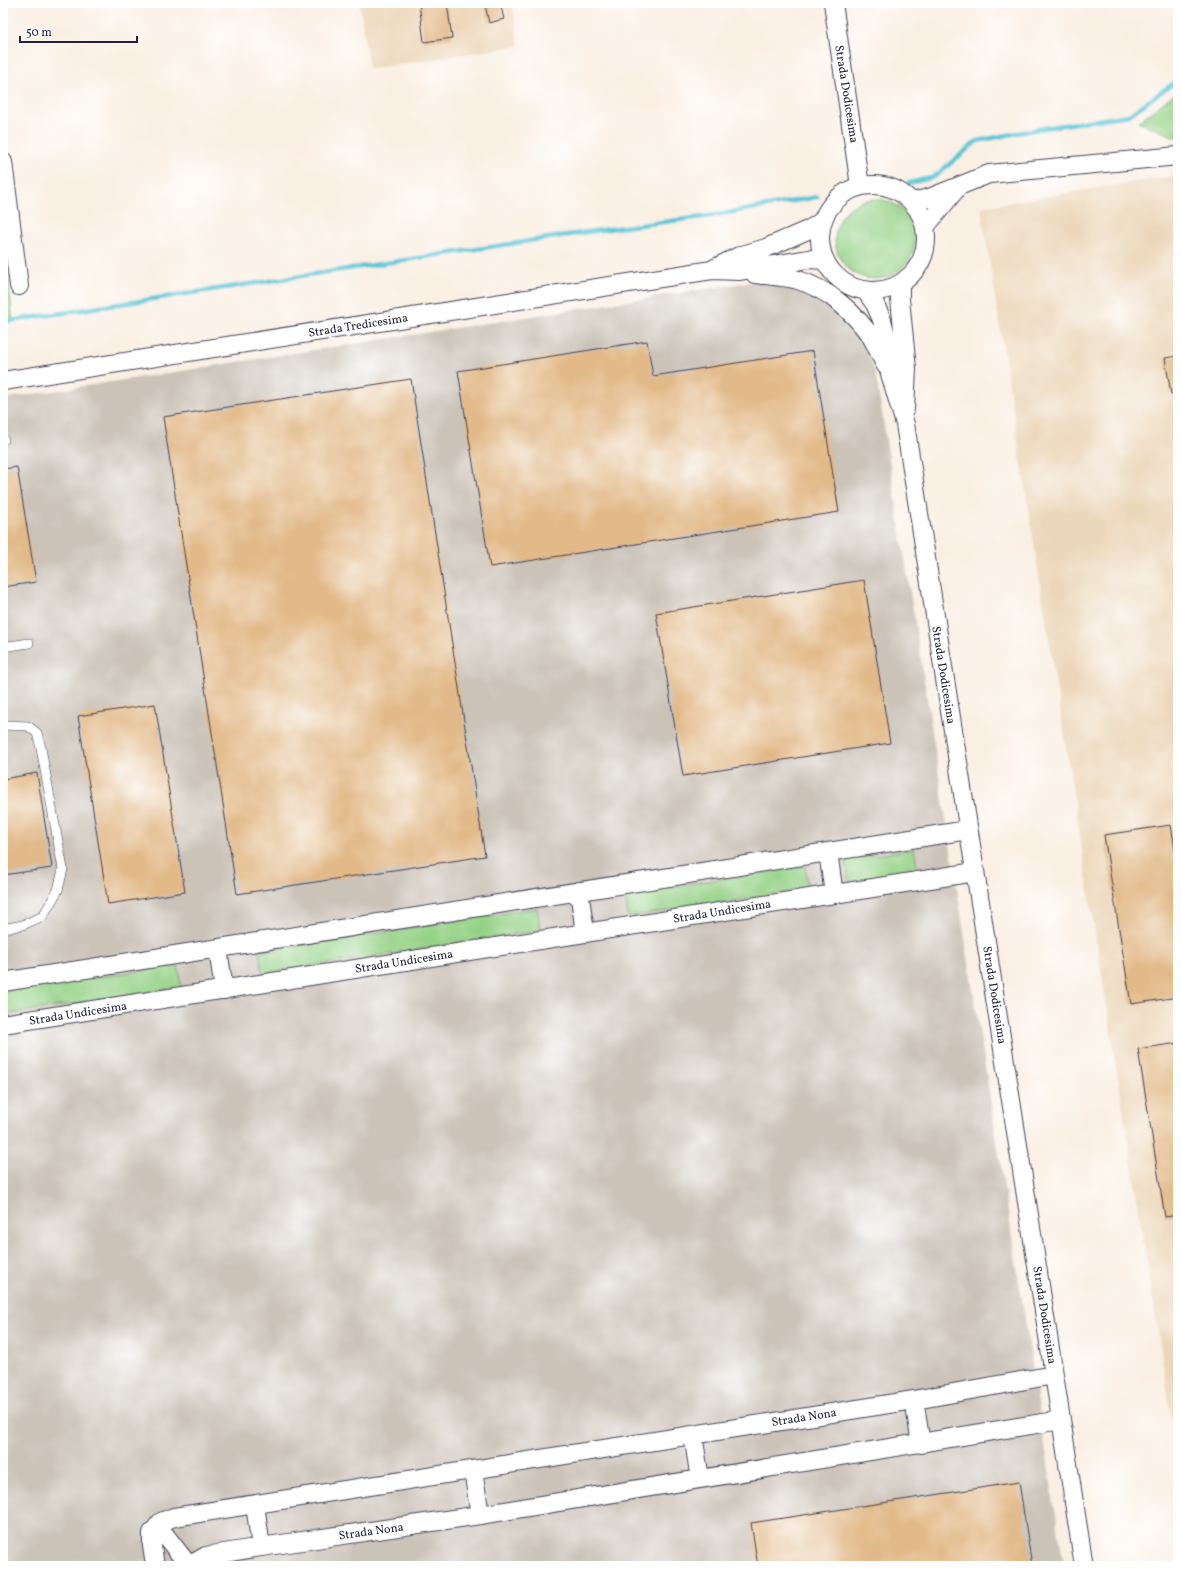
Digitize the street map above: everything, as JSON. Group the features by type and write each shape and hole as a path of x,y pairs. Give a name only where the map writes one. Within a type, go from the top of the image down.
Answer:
{"street":[{"name":"Strada Dodicesima","path":"833,3 860,186"},
{"path":"912,202 929,198 975,178 1005,171 1178,156"},
{"path":"3,162 19,286"},
{"path":"874,184 888,187 901,193 912,202 920,214 925,227 926,243 922,259 912,273 900,284 883,290 865,290 851,286 838,278 825,260 820,245 822,221 830,205 844,193 860,186 874,184"},
{"path":"925,227 959,186"},
{"path":"712,270 740,256 766,248 810,229 822,221"},
{"path":"740,271 808,259 825,260"},
{"path":"712,270 740,271 797,280 818,288 840,303 858,320 872,339 890,374 905,424"},
{"name":"Strada Tredicesima","path":"3,381 712,270"},
{"path":"900,284 900,299 907,369 905,424"},
{"path":"865,290 882,320 887,340 890,374"},
{"name":"Strada Dodicesima","path":"905,424 1084,1566"},
{"path":"3,982 968,830"},
{"path":"828,852 834,894"},
{"name":"Strada Undicesima","path":"3,1024 975,872"},
{"path":"579,891 585,932"},
{"path":"218,949 224,990"},
{"name":"Strada Nona","path":"158,1526 161,1522 174,1518 914,1400 1054,1375"},
{"path":"914,1400 921,1444"},
{"name":"Strada Nona","path":"192,1566 194,1563 206,1556 480,1515 1061,1420"},
{"path":"693,1435 700,1479"},
{"path":"473,1470 480,1515"},
{"path":"255,1505 261,1547"},
{"path":"155,1566 152,1546 152,1532 158,1526 189,1566"}],"lane":[{"path":"3,647 29,643"},
{"path":"3,725 28,726 37,733 63,869 58,890 43,916 23,925 3,929"}],"shaded area":[{"path":"359,3 512,3 519,46 369,69"},
{"path":"1178,175 1178,1459 981,207"},
{"path":"770,281 811,291 843,314 869,352 876,376 1064,1566 3,1566 3,399 749,282"}],"green space":[{"path":"1178,91 1178,136 1175,137 1138,122"},
{"path":"875,199 890,202 903,211 912,224 915,239 912,254 903,267 890,276 875,279 860,276 847,267 838,254 835,239 838,224 847,211 860,202"},
{"path":"3,228 13,320 3,322"},
{"path":"914,849 918,870 849,882 845,860"},
{"path":"805,866 808,889 628,917 625,894"},
{"path":"537,908 541,930 263,974 259,952"},
{"path":"178,965 181,987 3,1015 3,992"}],"building":[{"path":"419,3 447,3 452,38 424,42"},
{"path":"500,3 504,19 489,23 485,5"},
{"path":"647,341 653,376 813,351 839,512 490,567 458,371"},
{"path":"1178,356 1178,394 1171,394 1165,358"},
{"path":"411,379 485,856 237,894 163,417"},
{"path":"17,467 36,582 3,587 3,469"},
{"path":"864,580 890,743 683,776 656,613"},
{"path":"155,704 185,892 108,904 78,716"},
{"path":"37,773 52,868 3,875 3,779"},
{"path":"1171,825 1178,869 1178,997 1131,1004 1104,835"},
{"path":"1178,1043 1178,1215 1165,1217 1138,1049"},
{"path":"1019,1482 1032,1566 758,1566 751,1523"}],"waterway":[{"path":"909,183 934,177 977,141 1044,128 1129,115 1178,80"},
{"path":"3,322 594,231 710,216 817,197"}]}
